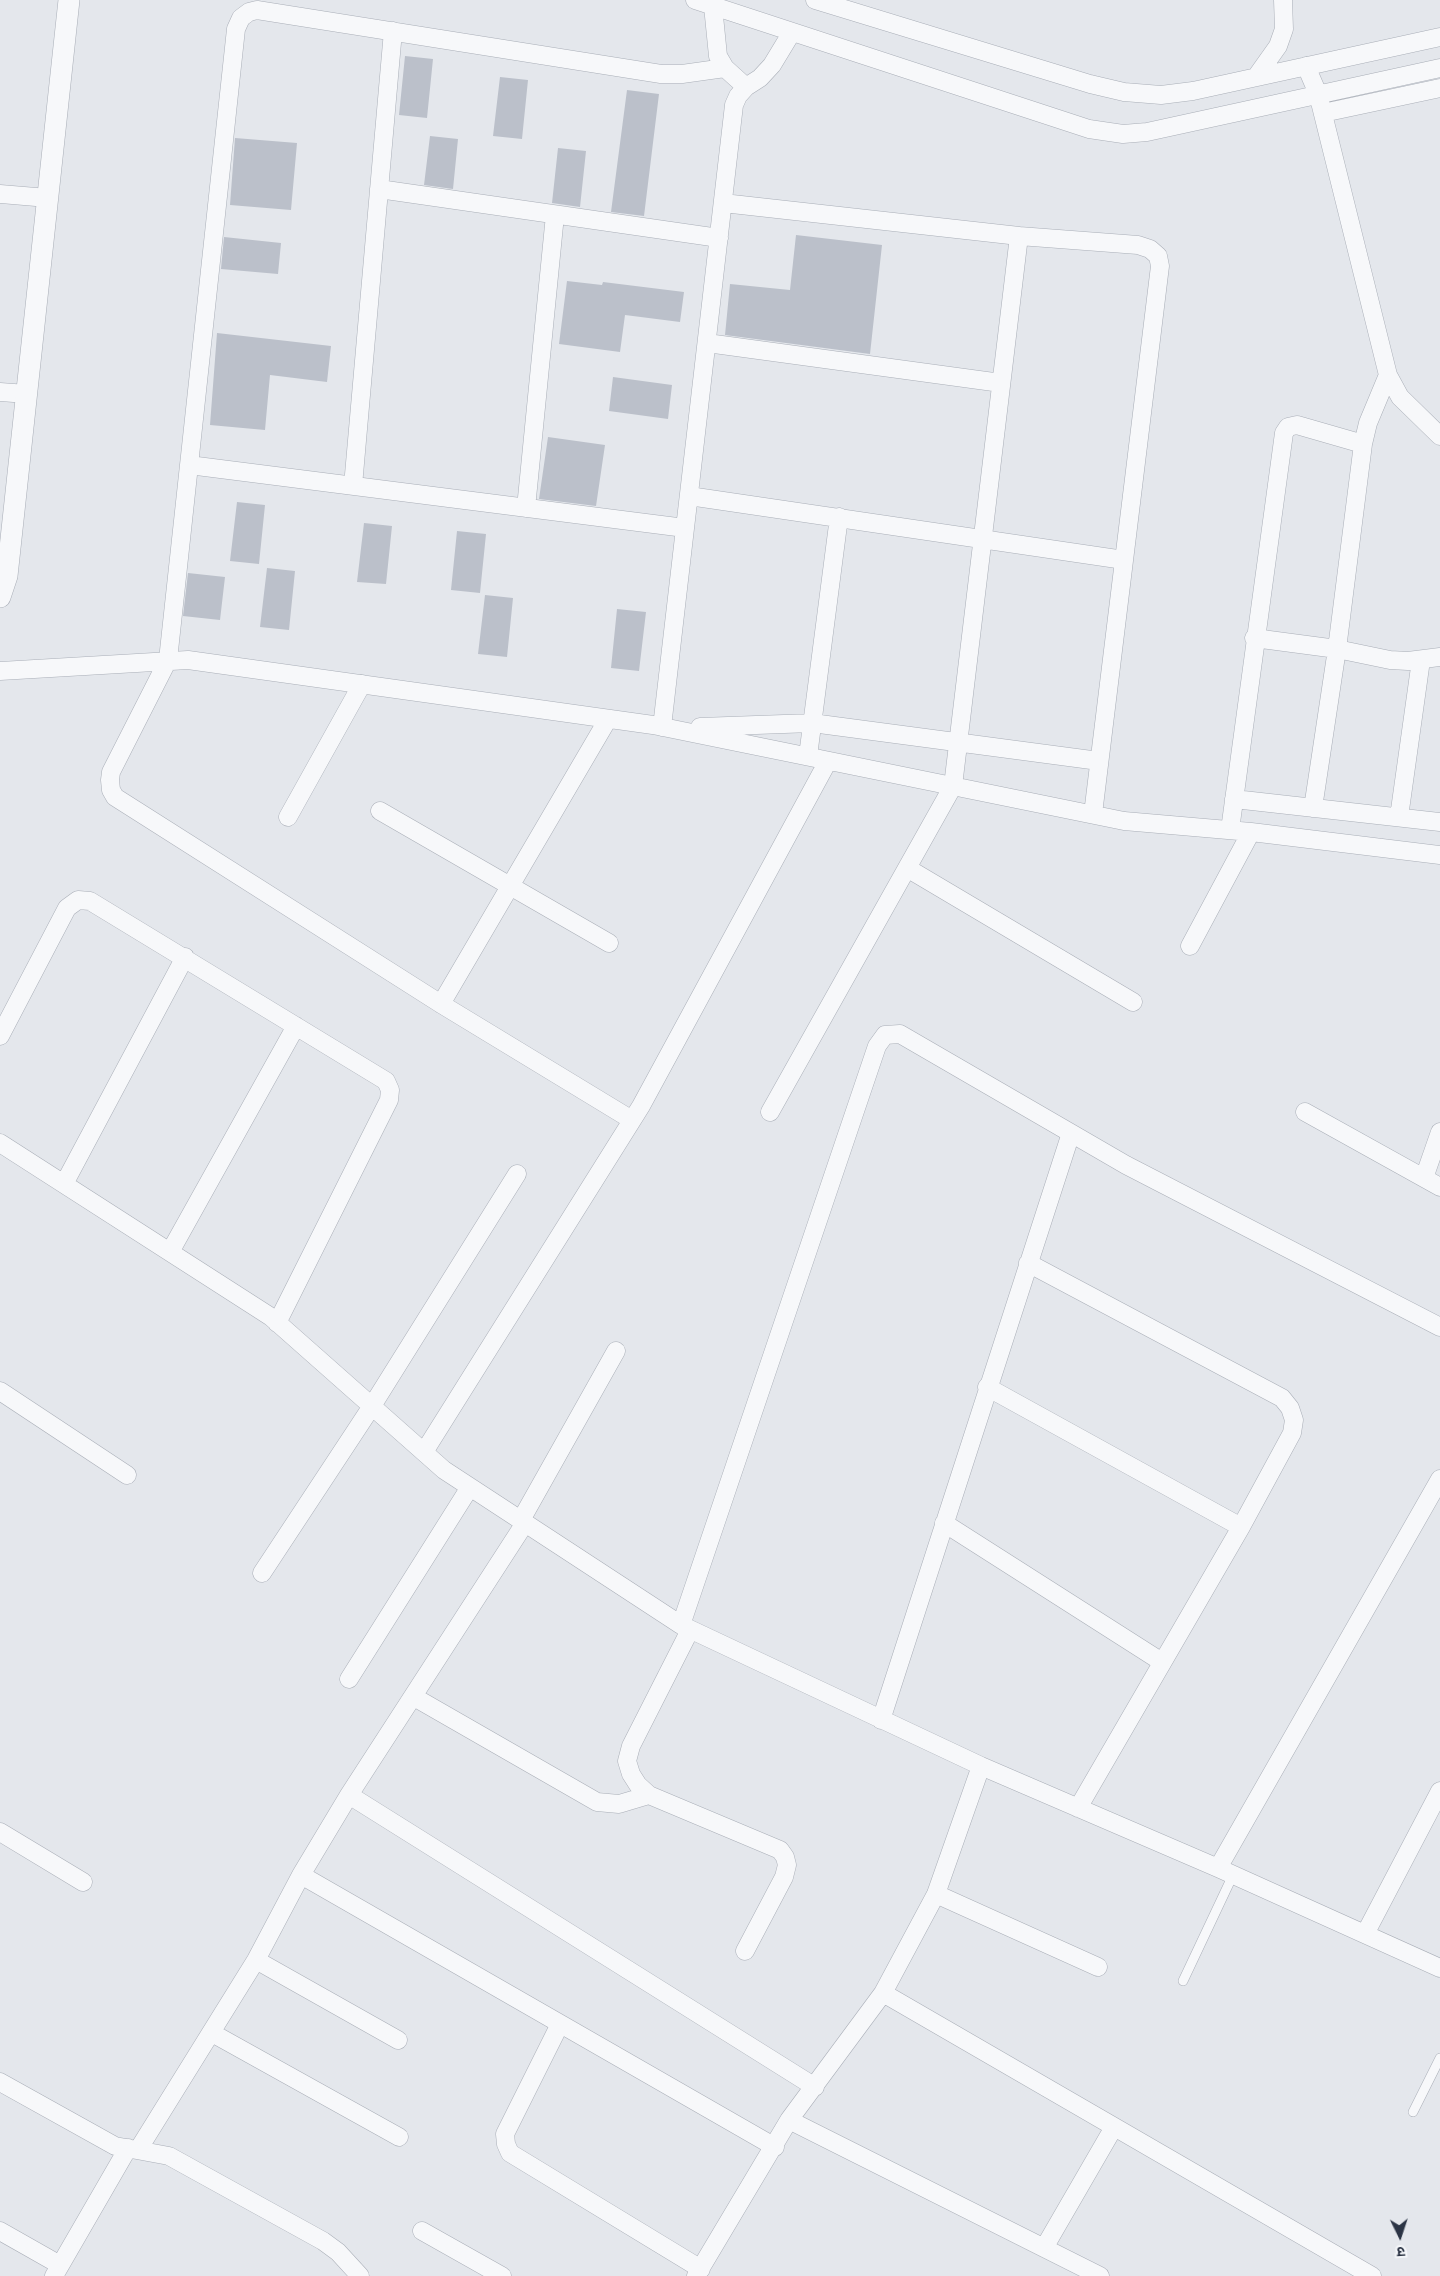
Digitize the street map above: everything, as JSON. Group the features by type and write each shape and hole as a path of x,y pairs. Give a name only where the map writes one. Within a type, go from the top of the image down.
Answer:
{"street":[{"path":"0,597 7,576 69,0"},
{"path":"695,0 1089,129 1123,134 1147,132 1440,68"},
{"path":"815,0 1090,84 1124,92 1161,95 1193,91 1440,37"},
{"path":"1256,77 1278,46 1284,29 1283,0"},
{"path":"632,1120 441,1004 115,797 111,790 111,772 168,660 236,29 241,18 258,5 393,31 661,74 682,74 725,68"},
{"path":"713,6 718,56 725,68 746,87"},
{"path":"353,486 393,31"},
{"path":"667,728 685,528 734,105 738,96 746,87 760,78 772,65 792,32"},
{"path":"1306,66 1318,94 1388,375 1400,397 1440,436"},
{"path":"1323,113 1440,88"},
{"path":"379,189 719,238"},
{"path":"0,194 48,198"},
{"path":"723,203 1018,236 1138,245 1150,249 1158,256 1160,266 1092,814"},
{"path":"526,508 556,215"},
{"path":"770,1112 953,786 1018,236"},
{"path":"706,343 1001,383"},
{"path":"1313,808 1337,649 1362,444 1368,423 1388,375"},
{"path":"0,392 27,394"},
{"path":"1230,830 1254,638 1284,433 1288,427 1297,425 1362,444"},
{"path":"190,465 685,528"},
{"path":"689,496 1124,560"},
{"path":"808,756 839,517"},
{"path":"1254,638 1337,649 1390,660 1421,660 1440,657"},
{"path":"0,671 188,660 667,728 1143,824 1251,832 1440,855"},
{"path":"1399,817 1421,660"},
{"path":"288,817 362,684"},
{"path":"441,1004 608,719"},
{"path":"667,728 812,722 1099,761"},
{"path":"424,1452 655,1082 828,761"},
{"path":"1234,799 1440,822"},
{"path":"380,811 609,944"},
{"path":"1190,946 1251,832"},
{"path":"907,868 1133,1002"},
{"path":"0,1036 67,908 78,900 90,901 185,957 386,1081 390,1090 390,1100 277,1323"},
{"path":"64,1184 185,957"},
{"path":"170,1252 296,1026"},
{"path":"745,1951 784,1877 787,1865 785,1857 780,1850 649,1794 634,1780 628,1761 631,1746 686,1627 877,1046 886,1035 900,1034 1126,1165 1440,1327"},
{"path":"1305,1112 1440,1187"},
{"path":"1424,1178 1440,1132"},
{"path":"881,1720 987,1387 1071,1133"},
{"path":"0,1143 277,1323 444,1470 686,1627 980,1766 1225,1871 1440,1968"},
{"path":"262,1573 372,1406 517,1174"},
{"path":"1028,1263 1282,1398 1290,1408 1294,1420 1292,1433 1078,1808"},
{"path":"0,2230 57,2271 133,2149 212,2032 256,1960 301,1875 349,1795 414,1697 523,1522 616,1351"},
{"path":"987,1387 1240,1526"},
{"path":"0,1391 127,1475"},
{"path":"1225,1871 1440,1479"},
{"path":"349,1679 470,1487"},
{"path":"944,1523 1162,1662"},
{"path":"414,1697 597,1802 619,1804 649,1794"},
{"path":"560,2024 506,2134 506,2144 510,2153 699,2272 775,2147 789,2120 883,1993 936,1894 980,1766"},
{"path":"1365,1934 1440,1791"},
{"path":"349,1795 815,2087"},
{"path":"0,1832 83,1882"},
{"path":"301,1875 775,2147"},
{"path":"936,1894 1098,1967"},
{"path":"256,1960 398,2040"},
{"path":"883,1993 1372,2276"},
{"path":"212,2032 399,2137"},
{"path":"0,2082 115,2146 169,2156 323,2242 338,2252 360,2276"},
{"path":"789,2120 1100,2276"},
{"path":"1044,2248 1114,2127"},
{"path":"422,2231 502,2276"}],"lane":[{"path":"1183,1981 1225,1871"},
{"path":"1413,2112 1440,2058"}],"building":[{"path":"405,56 433,59 427,118 399,115"},
{"path":"500,77 528,80 522,139 493,136"},
{"path":"627,90 659,94 644,216 611,212"},
{"path":"430,136 458,139 453,189 424,185"},
{"path":"235,138 297,143 291,210 230,205"},
{"path":"558,148 586,151 580,207 552,203"},
{"path":"796,235 882,245 870,354 725,335 730,284 790,290"},
{"path":"224,237 281,243 278,274 221,269"},
{"path":"567,281 602,285 603,282 684,292 680,322 625,315 620,352 559,344"},
{"path":"217,333 331,346 327,382 270,375 265,430 210,425"},
{"path":"613,377 672,385 668,419 609,411"},
{"path":"548,437 605,445 596,506 539,499"},
{"path":"237,502 265,505 259,564 230,561"},
{"path":"364,523 392,526 386,584 357,582"},
{"path":"457,531 486,534 480,593 451,590"},
{"path":"267,568 295,571 289,630 260,627"},
{"path":"188,573 225,577 220,620 183,616"},
{"path":"485,595 513,598 507,657 478,654"},
{"path":"617,609 646,612 639,671 611,668"}]}
